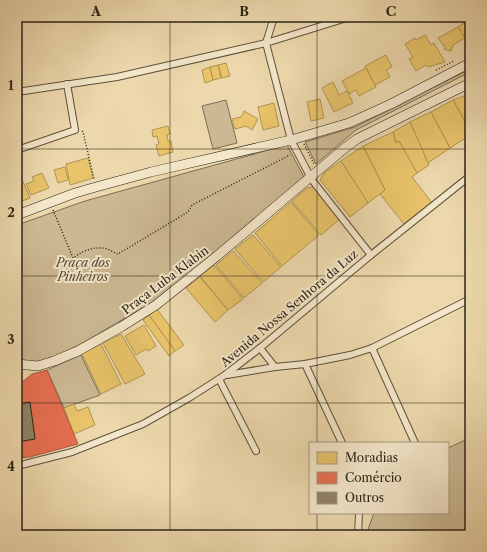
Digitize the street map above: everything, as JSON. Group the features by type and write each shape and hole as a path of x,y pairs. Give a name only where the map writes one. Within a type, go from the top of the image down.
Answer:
{"main road":[{"path":"17,215 75,193 150,172 291,140 349,123 391,104 470,63"},
{"name":"Praça Luba Klabin","path":"17,365 38,366 54,361 78,351 121,328 156,305 357,139 470,83"}],"street":[{"path":"274,17 266,43 291,140 310,177 371,255"},
{"path":"17,92 117,77 266,43 350,17"},
{"path":"17,150 75,130 67,84"},
{"name":"Avenida Nossa Senhora da Luz","path":"17,466 72,452 143,424 219,379 260,348 371,255 470,176"},
{"path":"225,375 305,364 372,348 470,300"},
{"path":"260,348 275,367"},
{"path":"372,348 415,442"},
{"path":"305,364 342,442"},
{"path":"219,379 256,451"},
{"path":"358,535 360,514"}],"path":[{"path":"464,56 470,52"},
{"path":"432,72 457,59"},
{"path":"75,130 83,132 96,187"},
{"path":"50,203 73,258 80,253 92,249 102,248 118,254 188,212 192,205 297,152"}],"green space":[{"path":"470,69 470,72 356,130 316,164 305,142 355,127"},
{"path":"226,100 237,143 213,149 202,106"},
{"name":"Praça dos Pinheiros","path":"287,145 304,177 153,302 79,345 48,359 36,363 17,359 17,225 85,201"},
{"path":"81,355 100,395 64,408 47,370"},
{"path":"470,438 470,535 366,535 374,514 449,514 449,448"}],"building: Moradias":[{"path":"470,19 470,44 469,45 458,27"},
{"path":"458,27 465,38 453,45 451,51 444,49 445,46 438,38"},
{"path":"425,35 431,45 434,43 445,62 428,67 426,65 416,71 409,59 413,57 405,44 415,38 416,40"},
{"path":"386,55 392,67 386,70 390,77 375,85 365,66"},
{"path":"226,63 230,76 222,78 218,65"},
{"path":"218,65 221,78 213,80 210,67"},
{"path":"210,67 213,80 205,83 202,70"},
{"path":"366,68 376,87 359,96 356,90 349,94 342,81"},
{"path":"333,82 339,95 347,91 353,103 334,112 322,88"},
{"path":"470,94 470,130 453,100"},
{"path":"320,99 324,118 311,121 307,102"},
{"path":"453,100 470,130 470,135 450,148 431,112"},
{"path":"274,103 279,126 263,130 258,107"},
{"path":"244,111 258,119 252,130 246,126 235,129 232,119 241,117"},
{"path":"431,112 450,148 428,163 410,122"},
{"path":"410,122 429,165 417,173 399,141 396,143 393,132"},
{"path":"168,126 170,134 167,135 168,141 171,141 173,152 159,156 156,145 159,144 157,136 153,137 152,130"},
{"path":"393,132 396,143 399,141 417,173 412,177 432,203 404,224 380,194 385,190 363,146"},
{"path":"363,146 385,190 368,203 341,161"},
{"path":"88,158 93,178 70,185 66,164"},
{"path":"341,161 368,203 350,217 320,180 324,173"},
{"path":"65,167 68,180 58,183 54,170"},
{"path":"42,173 49,188 31,195 26,184 34,181 32,177"},
{"path":"21,177 30,198 17,203 17,179"},
{"path":"314,187 340,219 321,235 292,201 307,188"},
{"path":"291,202 319,235 282,266 255,233"},
{"path":"253,235 281,267 263,282 235,249"},
{"path":"233,251 262,283 244,298 216,265"},
{"path":"214,265 243,299 228,310 200,276"},
{"path":"200,277 228,310 215,322 186,288"},
{"path":"157,309 184,345 175,351 149,315"},
{"path":"149,315 175,351 169,356 143,320"},
{"path":"144,325 156,346 148,351 146,349 136,355 125,336"},
{"path":"121,334 145,374 125,384 103,343"},
{"path":"101,344 121,384 101,394 82,354"},
{"path":"74,404 77,411 88,407 95,425 74,434 64,408"},
{"path":"65,411 70,431 55,435 51,416"}],"building: Comércio":[{"path":"47,370 78,444 30,457 17,458 17,386 32,374"}],"building: Outros":[{"path":"30,402 35,439 17,442 17,404"}]}
